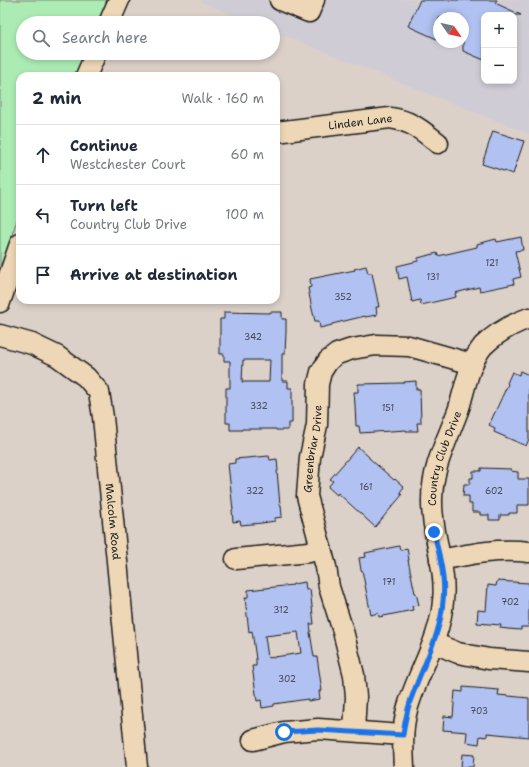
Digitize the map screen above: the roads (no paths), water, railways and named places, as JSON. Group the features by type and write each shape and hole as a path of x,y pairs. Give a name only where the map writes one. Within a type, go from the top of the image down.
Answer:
{"street":[{"path":"112,16 119,0"},
{"path":"280,0 309,12 314,0"},
{"path":"88,72 93,60"},
{"name":"Linden Lane","path":"280,132 390,118 402,120 412,124 438,143"},
{"path":"0,302 16,256"},
{"name":"Country Club Drive","path":"404,767 403,735 407,710 434,643 440,623 444,601 444,580 432,516 433,478 439,456 458,409 472,364 483,347 497,333 517,322 529,318"},
{"name":"Malcolm Road","path":"0,335 32,344 56,356 86,378 99,392 104,418 137,767"},
{"name":"Greenbriar Drive","path":"354,731 356,697 354,675 343,631 329,587 308,496 310,457 318,425 318,384 321,372 328,361 337,354 352,348 376,345 409,346 472,364"},
{"path":"236,559 309,552 321,548"},
{"path":"440,560 482,552 514,550 529,552"},
{"path":"434,643 458,653 489,660 529,662"},
{"path":"253,740 284,732 318,730 403,735"}]}
